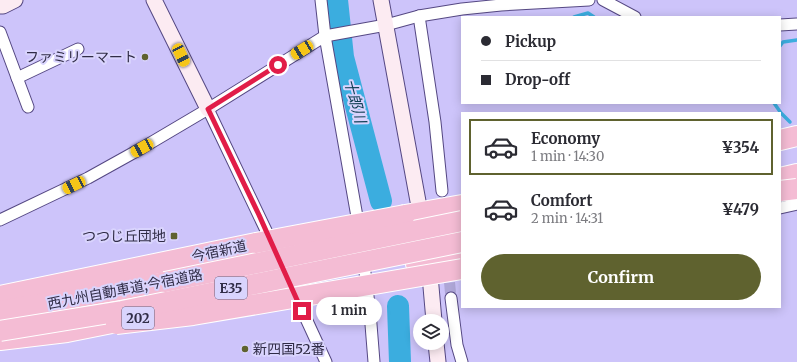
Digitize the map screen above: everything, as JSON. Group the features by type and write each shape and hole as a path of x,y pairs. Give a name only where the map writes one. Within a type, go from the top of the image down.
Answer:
{"highway":[{"path":"781,140 797,136"},
{"path":"781,153 797,150"},
{"path":"781,178 797,174"},
{"path":"781,183 797,178"},
{"path":"781,192 797,188"},
{"name":"今宿新道","path":"0,296 256,243 461,205"},
{"name":"西九州自動車道;今宿道路","path":"0,311 165,282 461,221"},
{"name":"西九州自動車道;今宿道路","path":"0,331 122,311 461,242"},
{"name":"202","path":"0,340 67,332 461,255"},
{"path":"0,337 193,315 461,269"}],"street":[{"path":"0,6 15,0"},
{"path":"154,0 259,215 322,361"},
{"path":"321,0 356,207 370,312 374,362"},
{"path":"381,0 386,25 412,214 433,314"},
{"path":"0,220 88,178 208,109 327,35 386,25 461,5 501,2 589,0"},
{"path":"603,0 633,16"},
{"path":"420,16 435,122 442,191"},
{"path":"781,25 797,24"},
{"path":"0,32 28,107"},
{"path":"17,78 78,49"},
{"path":"781,208 797,204"},
{"path":"422,263 461,269"},
{"path":"450,298 457,345 462,362"},
{"path":"437,350 438,362"}],"waterway":[{"name":"十郎川","path":"337,0 343,57 381,201"},
{"path":"578,16 588,13 592,16"},
{"path":"781,45 783,42 797,40"},
{"path":"775,104 780,112"},
{"path":"781,113 790,122"},
{"name":"十郎川","path":"398,306 400,362"}],"tunnel":[{"path":"448,266 451,298"}],"place":[{"name":"ファミリーマート","path":"145,57"},
{"name":"つつじ丘団地","path":"174,236"},
{"name":"新四国52番","path":"245,349"}],"route":[{"path":"278,65 208,109 259,215 302,311"}]}
